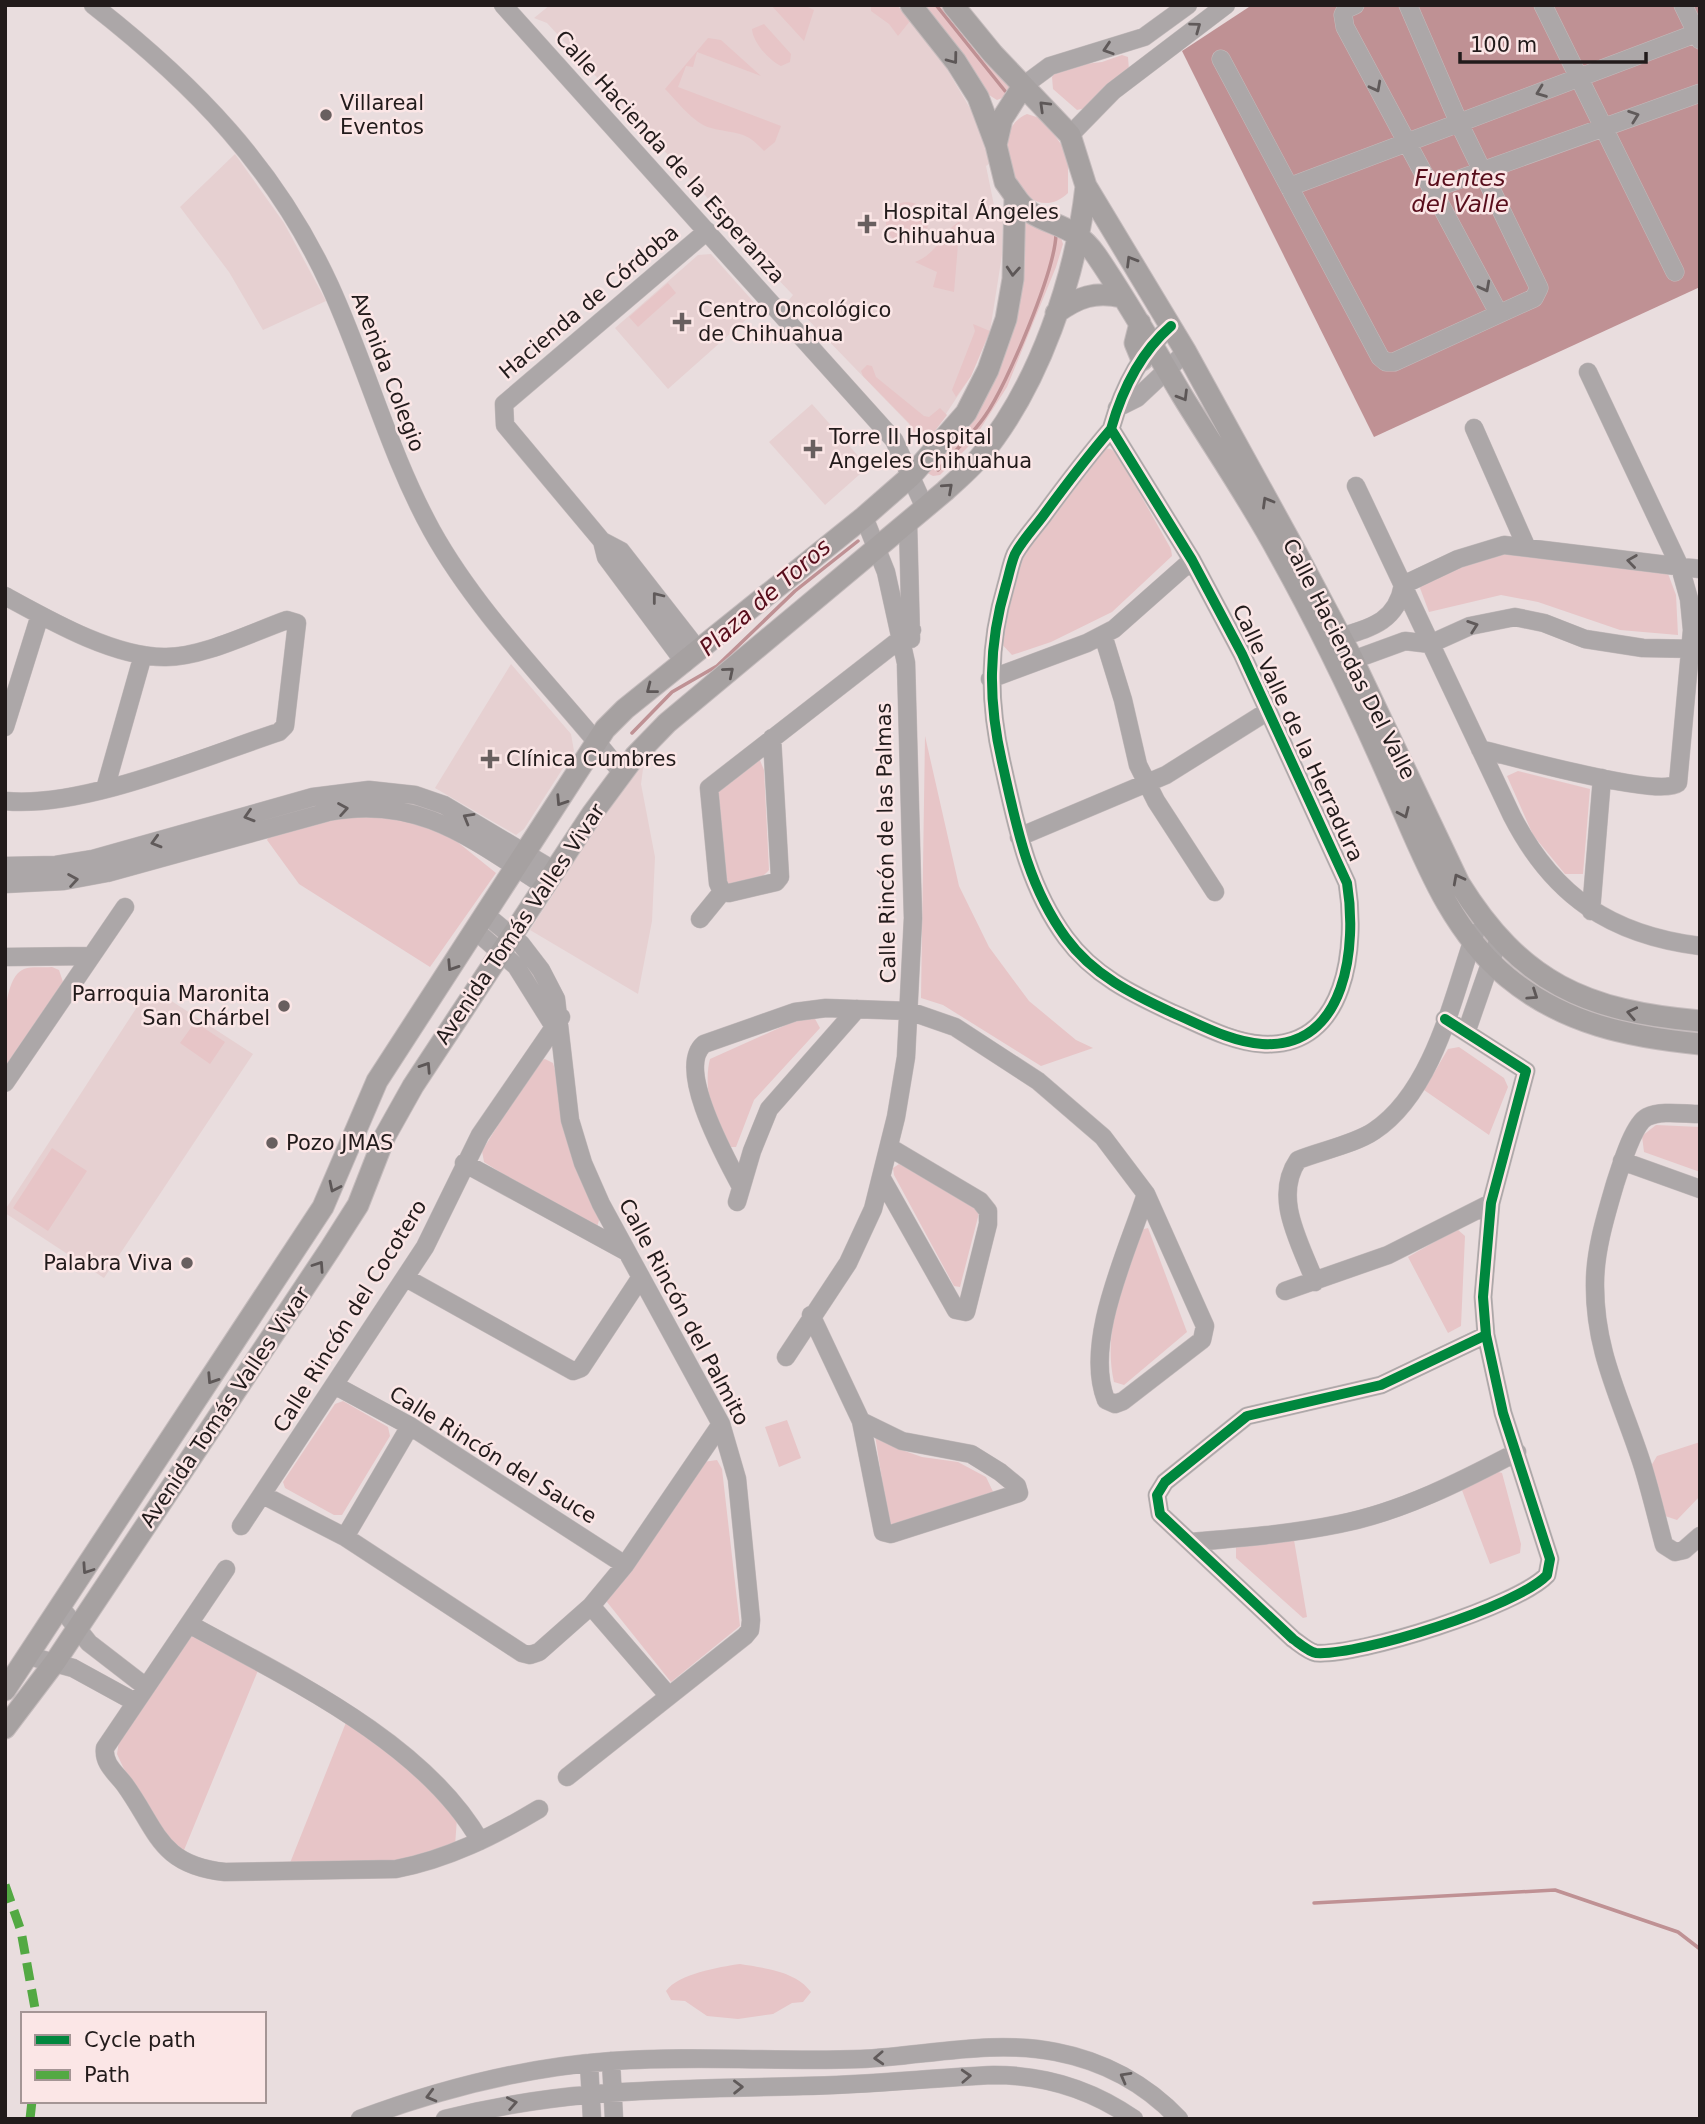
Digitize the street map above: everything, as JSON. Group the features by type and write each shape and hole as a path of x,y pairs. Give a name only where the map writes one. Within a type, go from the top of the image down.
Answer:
{"main road":[{"path":"911,5 956,62 978,97 996,145 1001,171 1015,196 1030,213 1081,235"},
{"path":"953,5 1023,86 1070,135 1086,186"},
{"path":"996,145 1002,119 1023,86"},
{"name":"Avenida Tomás Valles Vivar","path":"5,1728 55,1662 351,1216 400,1109 507,943 622,773 667,723 878,549 979,459 1004,426 1027,384 1056,313 1081,235 1086,186"},
{"name":"Calle Haciendas Del Valle","path":"1086,186 1186,352 1459,883 1481,916 1499,938 1534,971 1591,1002 1647,1016 1700,1021"},
{"name":"Avenida Tomás Valles Vivar","path":"5,1690 323,1207 377,1081 599,744 605,729 625,709 864,517 911,476 965,413 999,342 1013,279 1015,196"},
{"name":"Calle Haciendas Del Valle","path":"1081,235 1139,324 1146,352 1266,532 1333,639"},
{"path":"1056,313 1083,296 1097,293 1122,297"},
{"path":"1139,324 1157,303"},
{"name":"Calle Haciendas Del Valle","path":"1345,663 1439,890 1473,941 1491,961 1507,977 1545,1003 1587,1024 1642,1038 1700,1044"}],"street":[{"name":"Avenida Colegio","path":"93,5 186,83 220,116 253,159 330,286 399,463 440,546 470,589 622,773"},
{"name":"Calle Hacienda de la Esperanza","path":"503,5 894,440 925,508"},
{"path":"1023,86 1050,66 1144,37 1188,5"},
{"path":"1070,135 1113,92 1156,56 1226,5"},
{"path":"1355,5 1346,9 1343,15 1345,27 1499,314"},
{"path":"1221,59 1380,357 1386,362 1394,362 1534,298 1539,284 1459,123 1408,5"},
{"path":"1543,5 1675,272"},
{"path":"1289,187 1579,78 1698,37 1683,5"},
{"path":"1144,37 1156,56"},
{"path":"1432,189 1700,93"},
{"name":"Hacienda de Córdoba","path":"692,657 621,551 602,541 505,425 504,404 707,232"},
{"name":"Calle Valle de la Herradura","path":"1111,429 1192,560 1242,654 1342,867 1350,898 1346,977 1336,1000 1319,1021 1298,1038 1264,1044 1244,1041 1187,1019 1111,982 1080,955 1045,906 1019,836 996,736 990,679 997,618 1015,554 1111,429 1117,408 1146,352 1171,326"},
{"path":"1117,408 1137,398 1186,352"},
{"path":"1480,749 1602,778 1667,786 1678,782 1695,650 1692,614 1679,567 1588,372"},
{"path":"1474,428 1526,546"},
{"path":"1356,486 1480,749 1536,858 1549,875 1591,911 1651,937 1700,946"},
{"path":"864,517 878,549 906,634"},
{"path":"722,892 718,883 708,792 712,784 906,634 910,581 908,523"},
{"path":"1403,585 1486,549 1526,546 1700,569"},
{"path":"990,679 1103,635 1126,621 1192,560"},
{"path":"889,584 910,581"},
{"path":"1333,639 1378,624 1394,612 1400,604 1403,585"},
{"path":"5,596 40,615 142,655 178,656 287,620 297,623 297,646 285,726 279,732 105,789 32,804 5,801"},
{"path":"5,727 40,615"},
{"path":"1345,663 1405,641 1430,644 1470,626 1515,617 1544,623 1585,639 1695,650"},
{"name":"Calle Rincón de las Palmas","path":"786,1357 811,1315 848,1263 863,1233 881,1177 902,1089 913,918 906,634"},
{"path":"1103,635 1123,699 1138,765 1147,785 1215,892"},
{"path":"105,789 142,655"},
{"path":"1019,836 1147,785 1268,711"},
{"path":"722,892 729,893 776,882 780,877 772,738"},
{"path":"1591,911 1602,778"},
{"path":"5,884 84,878 332,793 369,790 399,792 444,805 550,878"},
{"path":"5,866 38,866 83,861 221,832 253,833 349,807 386,807 421,814 522,861"},
{"path":"700,919 722,892"},
{"path":"5,1083 125,907"},
{"path":"1315,1282 1286,1197 1291,1170 1298,1160 1372,1133 1410,1098 1445,1019 1481,916"},
{"name":"Calle Rincón del Palmito","path":"481,923 507,943 534,975 558,1027 566,1096 575,1139 592,1184 721,1424 737,1479 750,1630 567,1777"},
{"path":"1467,1030 1499,938"},
{"path":"8,961 90,956"},
{"path":"857,1009 769,1109 739,1194 702,1105 698,1051 704,1044 795,1012 825,1008 857,1009 909,1011 956,1027 1038,1081 1103,1137 1146,1194 1206,1334 1123,1401 1115,1404 1106,1400 1102,1382 1105,1323 1146,1194"},
{"path":"1445,1019 1467,1030 1526,1071 1491,1203 1483,1297 1486,1335 1503,1413 1550,1559 1547,1575 1539,1584 1511,1599 1432,1629 1337,1651 1313,1653 1293,1640 1160,1514 1157,1495 1165,1482 1247,1416 1381,1385 1486,1335"},
{"name":"Calle Rincón del Cocotero","path":"241,1526 406,1278 439,1221 464,1163 499,1103 558,1027"},
{"path":"1700,1114 1663,1114 1646,1117 1640,1124 1622,1161 1603,1229 1595,1282 1600,1343 1609,1378 1643,1466 1664,1545 1675,1552 1684,1550 1700,1536"},
{"path":"881,1177 956,1310 966,1312 988,1224 988,1211 980,1201 889,1147"},
{"path":"1622,1161 1700,1189"},
{"path":"464,1163 627,1253"},
{"path":"1285,1291 1388,1255 1491,1203"},
{"path":"406,1278 573,1371 581,1368 641,1278"},
{"path":"811,1315 861,1421 880,1528 886,1534 1019,1493 1017,1486 1000,1472 971,1454 902,1441 861,1421"},
{"name":"Calle Rincón del Sauce","path":"336,1385 410,1426 625,1565"},
{"path":"263,1495 345,1537 526,1654 539,1652 592,1606 625,1565 721,1424"},
{"path":"345,1537 410,1426"},
{"path":"1191,1542 1270,1535 1342,1524 1439,1489 1517,1452"},
{"path":"226,1569 107,1743 104,1755 151,1832 178,1859 209,1870 259,1873 396,1869 436,1860 480,1841 538,1809"},
{"path":"592,1606 668,1695"},
{"path":"61,1608 77,1629 141,1695"},
{"path":"189,1624 280,1674 396,1747 444,1792 480,1841"},
{"path":"91,1675 102,1655"},
{"path":"29,1656 55,1662 141,1695"},
{"path":"360,2119 418,2099 491,2081 589,2063 837,2060 971,2049 1030,2048 1056,2052 1112,2070 1139,2085 1179,2119"},
{"path":"835,2085 837,2060"},
{"path":"611,2061 614,2119"},
{"path":"589,2063 592,2119"},
{"path":"445,2119 532,2099 612,2090 835,2085 1019,2075 1066,2084 1095,2095 1134,2119"}],"shaded area":[{"name":"Hospital Ángeles Chihuahua","path":"550,5 897,5 944,64 978,122 993,161 986,166 996,215 1003,216 1002,255 990,331 971,376 934,432 921,437 911,431 909,424 789,300 793,295 767,268 767,263 547,23 534,18"},
{"path":"771,5 804,5 814,10 804,41"},
{"path":"871,5 897,5 910,21 898,36 889,24 871,11"},
{"path":"923,5 942,5 1012,84 1007,96 997,100 989,95 963,53"},
{"path":"764,24 791,54 790,62 781,66 758,45 752,29"},
{"path":"708,38 721,40 761,76 697,52 693,67 686,66 678,87 781,126 775,142 764,151 745,136 698,122 665,89"},
{"path":"1122,55 1128,57 1129,70 1086,108 1077,110 1053,89 1052,77 1060,67 1102,62"},
{"path":"1027,114 1043,119 1068,154 1068,193 1052,202 1036,201 1023,192 1013,177 1007,159 1007,141 1013,125"},
{"path":"235,154 284,223 326,301 263,330 229,272 180,207"},
{"path":"907,202 922,208 928,223 922,238 907,244 892,238 886,223 892,208"},
{"path":"1030,220 1059,232 1063,244 1056,267 1007,387 970,445 940,475 933,476 927,473 972,408 1022,225"},
{"path":"960,221 954,292 933,287 937,272 915,262 930,253"},
{"name":"Centro Oncológico de Chihuahua","path":"711,254 759,308 668,389 615,328 698,255"},
{"path":"668,283 676,293 638,327 629,317"},
{"path":"973,324 990,331 971,376 956,397 952,390 975,331"},
{"path":"867,365 872,366 876,377 924,416 929,417 940,408 947,415 934,432 921,437 911,431 910,424 863,376 861,371"},
{"name":"Torre II Hospital Angeles Chihuahua","path":"812,404 868,467 825,505 769,442"},
{"path":"1102,448 1111,449 1118,455 1171,549 1172,556 1112,612 1051,642 1012,655 998,640 1021,559"},
{"path":"1481,551 1667,571 1676,595 1678,635 1620,630 1538,602 1501,595 1429,612 1417,580"},
{"path":"511,664 571,734 574,751 524,829 516,835 435,788"},
{"path":"925,736 959,886 989,947 1029,1001 1076,1040 1093,1048 1041,1066 943,1005 921,998"},
{"path":"651,753 643,769 641,784 655,857 652,921 638,994 530,930 640,760"},
{"path":"759,758 764,770 769,870 751,882 730,886 726,880 717,790"},
{"path":"1518,771 1590,789 1583,874 1565,874 1533,835 1507,776"},
{"path":"368,814 423,823 455,840 496,873 430,967 299,884 267,840 272,831 319,820"},
{"path":"52,967 59,970 64,985 5,1068 7,998 11,985 16,975 24,969"},
{"path":"150,987 253,1054 104,1278 5,1213 5,1210"},
{"path":"806,1016 814,1017 820,1028 754,1100 736,1147 731,1147 724,1139 711,1105 708,1081 710,1059"},
{"path":"195,1022 225,1042 210,1064 180,1043"},
{"path":"1459,1047 1504,1078 1508,1087 1489,1135 1424,1090 1448,1049"},
{"path":"545,1059 553,1063 570,1146 600,1217 597,1227 590,1229 484,1162 482,1151 538,1061"},
{"path":"1656,1125 1700,1127 1700,1172 1644,1152 1642,1136"},
{"path":"52,1148 87,1171 48,1231 13,1208"},
{"path":"899,1164 972,1201 979,1213 960,1287 954,1286 894,1175 893,1168"},
{"path":"1148,1228 1187,1332 1124,1385 1114,1382 1111,1363 1113,1324 1140,1230"},
{"path":"1457,1229 1465,1236 1461,1326 1448,1333 1408,1257"},
{"path":"343,1401 388,1427 390,1436 342,1515 334,1515 285,1488 283,1482 335,1404"},
{"path":"787,1420 801,1458 779,1467 765,1427"},
{"path":"875,1435 896,1448 922,1457 958,1462 986,1477 998,1502 889,1525"},
{"path":"1700,1442 1700,1496 1677,1520 1665,1516 1651,1466 1657,1456"},
{"path":"717,1460 722,1469 740,1626 671,1682 603,1597 703,1462"},
{"path":"1495,1471 1502,1473 1521,1544 1520,1553 1490,1564 1460,1485"},
{"path":"1293,1534 1307,1617 1303,1618 1236,1558 1236,1546"},
{"path":"189,1634 201,1635 259,1668 182,1855 166,1840 117,1754 120,1735"},
{"path":"347,1720 387,1741 457,1818 455,1846 412,1863 288,1868"},
{"path":"740,1964 788,1975 797,1979 811,1992 803,2002 792,2003 773,2014 738,2019 707,2016 685,2001 671,2000 666,1991 689,1976"}],"water":[{"name":"Fuentes del Valle","path":"1252,5 1700,5 1700,287 1374,437 1182,51"}],"waterway":[{"name":"Plaza de Toros","path":"936,5 1005,91"},
{"name":"Plaza de Toros","path":"938,470 980,423 1005,380 1039,300 1054,251 1056,234"},
{"name":"Plaza de Toros","path":"632,733 672,692 717,666 795,591 858,541"},
{"path":"1314,1903 1555,1890 1678,1932 1700,1949"}],"marked path":[{"path":"5,1885 21,1931 36,2012"},
{"path":"30,2119 32,2103"}],"cycle path":[{"path":"1111,429 1192,560 1242,654 1347,883 1350,935 1340,988 1329,1011 1313,1030 1291,1041 1250,1043 1216,1032 1128,991 1088,963 1053,918 1032,875 1018,831 997,739 992,695 993,651 1000,607 1015,554 1111,429 1121,400 1141,360 1171,326"},
{"path":"1445,1019 1526,1071 1491,1203 1483,1297 1486,1335 1503,1413 1550,1559 1547,1575 1505,1601 1437,1627 1367,1646 1316,1653 1293,1639 1160,1514 1157,1495 1165,1482 1247,1416 1381,1385 1486,1335"}],"place":[{"name":"Villareal Eventos","path":"326,115"},
{"name":"Hospital Ángeles Chihuahua","path":"867,224"},
{"name":"Centro Oncológico de Chihuahua","path":"682,322"},
{"name":"Torre II Hospital Angeles Chihuahua","path":"813,449"},
{"name":"Clínica Cumbres","path":"490,759"},
{"name":"Parroquia Maronita San Chárbel","path":"284,1006"},
{"name":"Pozo JMAS","path":"272,1143"},
{"name":"Palabra Viva","path":"187,1263"}]}
